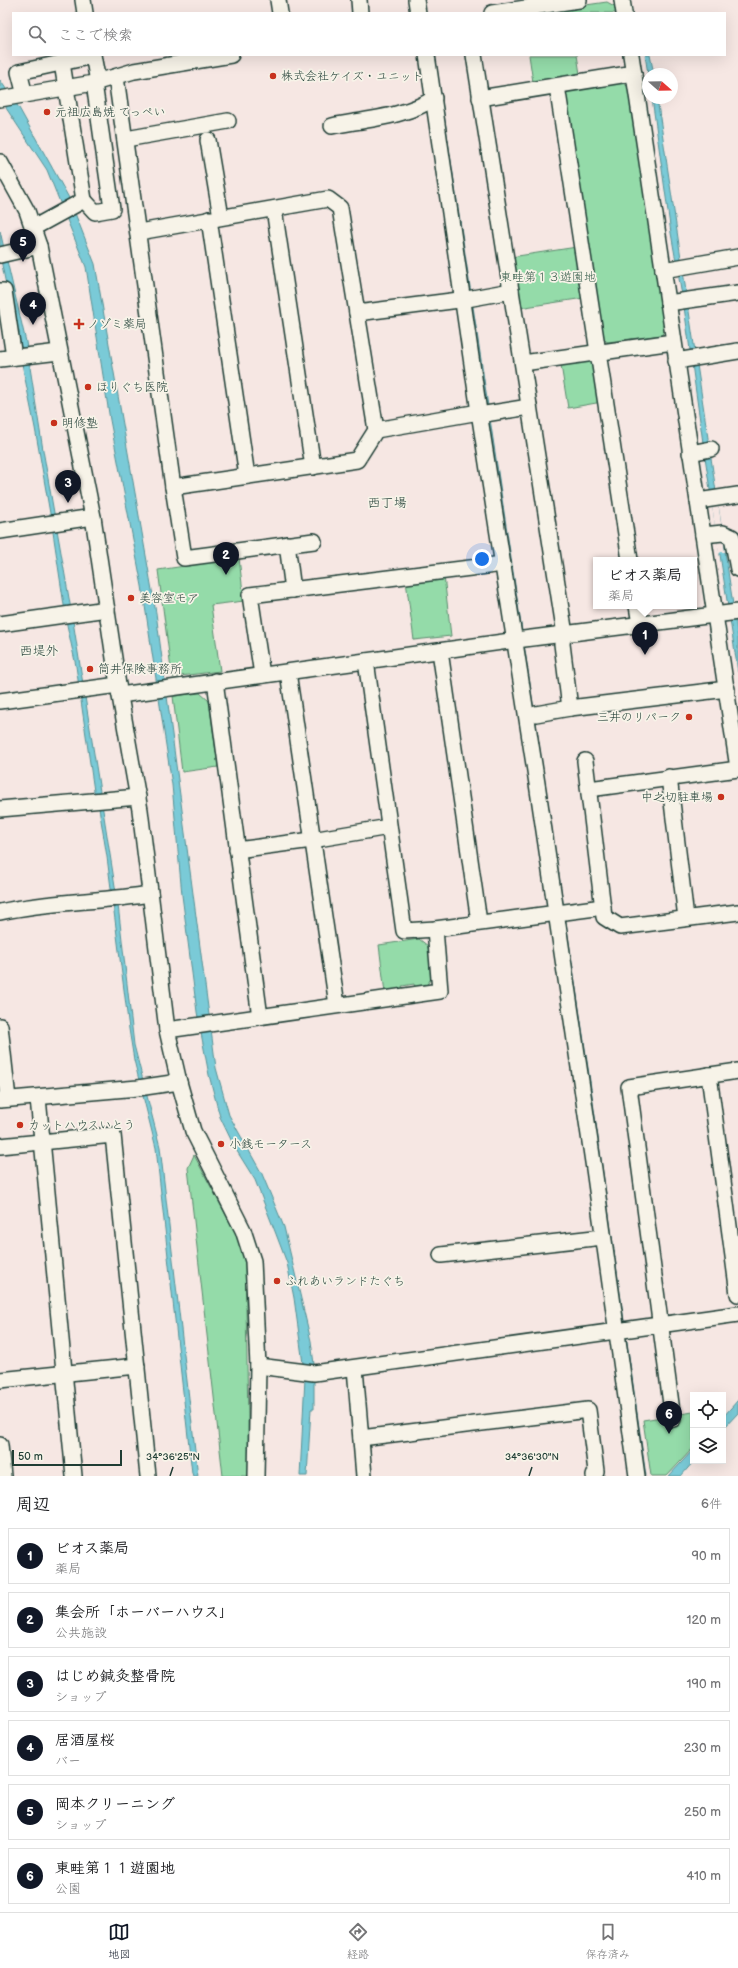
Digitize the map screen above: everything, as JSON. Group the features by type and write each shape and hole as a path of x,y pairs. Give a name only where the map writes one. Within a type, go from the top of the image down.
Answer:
{"street":[{"path":"83,0 85,12"},
{"path":"278,0 280,12"},
{"path":"359,0 360,12"},
{"path":"416,0 418,12"},
{"path":"499,12 579,0"},
{"path":"622,0 624,12"},
{"path":"89,56 19,72 10,97 96,83 134,71 225,56"},
{"path":"33,228 74,206 95,212 112,209 97,106 93,56"},
{"path":"427,56 468,298 503,564 518,640 560,912 603,1237 620,1330 637,1476"},
{"path":"474,56 564,623 562,644 570,708"},
{"path":"631,56 675,268 680,302 673,342"},
{"path":"62,63 68,88 71,111 74,206"},
{"path":"480,98 634,73"},
{"path":"116,77 184,558 314,541"},
{"path":"557,86 630,557"},
{"path":"332,126 406,111 423,106 434,98"},
{"path":"71,111 97,106"},
{"path":"126,140 228,121"},
{"path":"208,140 215,218 247,476"},
{"path":"0,162 18,194 33,228 38,246 47,282 93,517 119,690 138,797 166,1030 193,1131 243,1230 253,1261 258,1366 256,1476"},
{"path":"139,232 328,199 340,208 376,430 357,460 173,487"},
{"path":"274,209 313,467"},
{"path":"2,254 38,246"},
{"path":"675,268 738,257"},
{"path":"0,291 4,290 16,357 60,352"},
{"path":"357,313 511,291"},
{"path":"680,302 738,293"},
{"path":"523,363 673,342"},
{"path":"590,789 738,768 698,501 701,451 688,359 673,342"},
{"path":"688,359 738,351"},
{"path":"376,430 529,408"},
{"path":"698,501 738,495"},
{"path":"0,531 93,517"},
{"path":"703,535 723,533 732,537 738,569"},
{"path":"287,544 293,590"},
{"path":"262,675 250,595 503,564"},
{"path":"0,624 107,608"},
{"path":"638,609 640,624"},
{"path":"0,701 80,690 161,689 518,640 738,612"},
{"path":"440,651 479,922"},
{"path":"366,661 404,931 435,929 479,922 603,907"},
{"path":"288,672 337,1005"},
{"path":"215,682 260,1017"},
{"path":"536,714 570,708 727,688"},
{"path":"585,761 590,789 604,917 620,927 738,912"},
{"path":"669,777 686,918"},
{"path":"0,809 138,797"},
{"path":"237,850 312,840 389,827"},
{"path":"0,912 25,906 113,899 150,894"},
{"path":"166,1030 440,991 435,929"},
{"path":"0,1026 4,1100 38,1098 179,1082"},
{"path":"673,1419 629,1087 738,1071"},
{"path":"709,1075 738,1294"},
{"path":"38,1098 74,1476"},
{"path":"0,1146 113,1135 148,1476"},
{"path":"441,1255 603,1237"},
{"path":"258,1366 308,1372 355,1368 738,1314"},
{"path":"0,1380 64,1372 137,1366"},
{"path":"355,1368 364,1476"},
{"path":"361,1438 588,1410 596,1471 594,1476"},
{"path":"0,1445 3,1476"}],"green space":[{"path":"607,2 618,8 619,12 559,12 558,9"},
{"path":"529,56 577,56 580,74 533,82"},
{"path":"620,81 630,88 666,325 662,335 608,342 602,339 564,97 566,91"},
{"name":"東畦第１３遊園地","path":"577,247 584,298 519,308 511,257"},
{"path":"588,360 596,364 602,402 568,408 561,365"},
{"path":"239,558 244,601 211,605 220,671 172,677 158,570"},
{"path":"444,576 451,636 414,640 406,581"},
{"path":"200,693 209,701 218,767 182,772 173,696"},
{"path":"419,939 428,946 432,977 426,986 415,988 414,984 402,986 403,990 385,993 379,945"},
{"path":"194,1155 245,1251 249,1476 223,1476 188,1168"},
{"path":"690,1412 690,1451 667,1476 651,1476 643,1420"}],"water":[{"path":"431,56 435,56 590,1081 646,1476 642,1476"},
{"path":"645,56 650,56 653,68 647,68"},
{"path":"0,80 19,108 69,198 95,264 156,613 216,1068 229,1115 262,1174 284,1227 311,1341 314,1364 314,1409 311,1409 307,1476 300,1476 305,1378 294,1298 287,1263 255,1180 235,1148 220,1117 209,1075 197,1012 182,895 172,785 142,586 110,420 86,267 47,170 6,108 7,104 0,93"},
{"path":"653,104 658,104 738,638 738,672 684,307 671,233"},
{"path":"0,231 26,342 73,621 118,905 134,1045 160,1147 198,1476 193,1476 192,1473 156,1148 134,1060 107,857 99,808 95,798 76,666 67,625 51,519 35,428 0,255"},
{"path":"738,1400 738,1413 726,1426 726,1414"},
{"path":"690,1453 690,1464 691,1464 681,1476 669,1476"}],"pier":[{"path":"710,492 717,494 725,552 721,552 719,554"}],"place":[{"name":"株式会社ケイズ・ユニット","path":"273,76"},
{"name":"元祖広島焼 てっぺい","path":"47,112"},
{"name":"岡本クリーニング","path":"23,262"},
{"name":"ノゾミ薬局","path":"79,324"},
{"name":"居酒屋桜","path":"33,325"},
{"name":"ほりぐち医院","path":"88,387"},
{"name":"明修塾","path":"54,423"},
{"name":"はじめ鍼灸整骨院","path":"68,503"},
{"name":"集会所「ホーバーハウス」","path":"226,575"},
{"name":"美容室モア","path":"131,598"},
{"name":"ビオス薬局","path":"645,655"},
{"name":"筒井保険事務所","path":"90,669"},
{"name":"三井のリパーク","path":"689,717"},
{"name":"中之切駐車場","path":"721,797"},
{"name":"カットハウスいとう","path":"20,1125"},
{"name":"小銭モータース","path":"221,1144"},
{"name":"ふれあいランドたぐち","path":"277,1281"},
{"name":"東畦第１１遊園地","path":"669,1434"}],"district":[{"name":"西丁場","path":"387,503"},
{"name":"西堤外","path":"39,651"}]}
